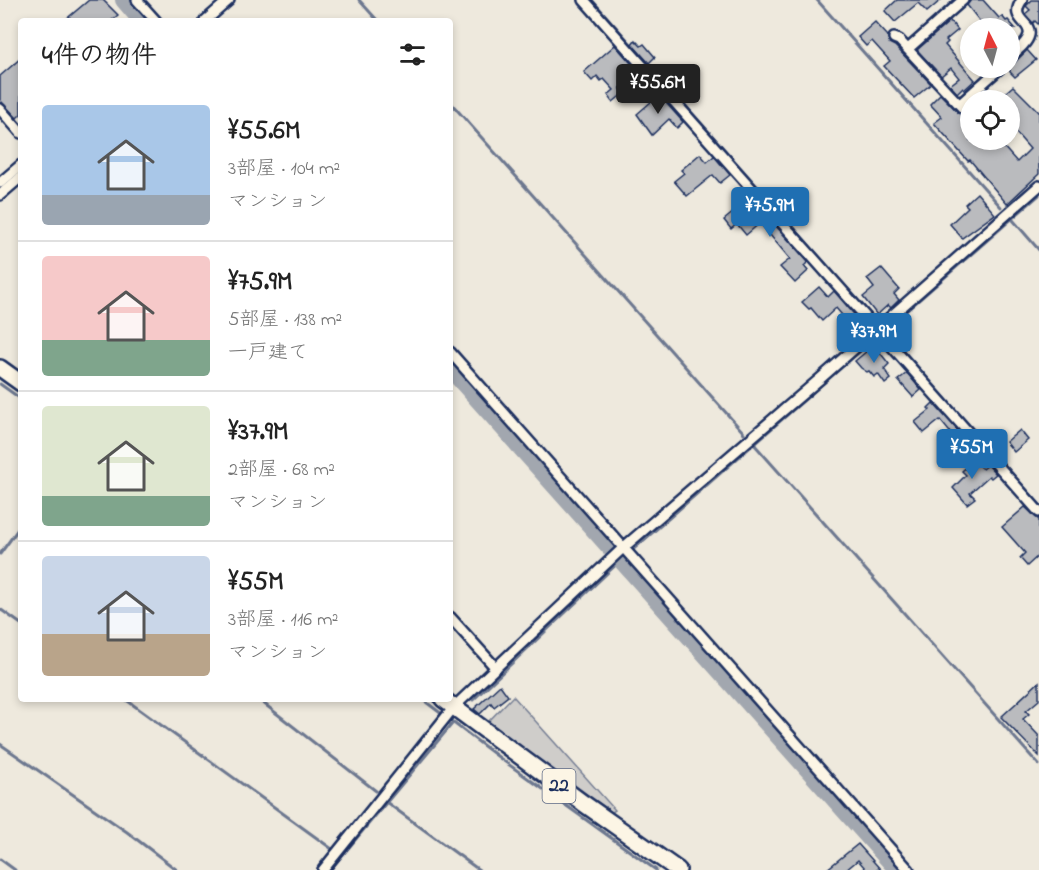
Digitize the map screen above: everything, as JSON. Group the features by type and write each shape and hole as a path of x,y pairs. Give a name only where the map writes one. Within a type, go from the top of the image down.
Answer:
{"main road":[{"path":"0,368 18,381"},
{"name":"22","path":"447,710 678,870"}],"street":[{"path":"137,0 153,18"},
{"path":"209,18 230,0"},
{"path":"585,0 880,329 1039,512"},
{"path":"908,49 963,0"},
{"path":"1020,47 1029,34 1029,30 1017,13 1022,0"},
{"path":"894,38 899,40 960,104"},
{"path":"976,90 989,78"},
{"path":"0,109 18,130"},
{"path":"0,183 18,168"},
{"path":"0,195 18,180"},
{"path":"323,870 447,710 496,668 612,559 625,551 880,329 1039,186"},
{"path":"453,355 909,870"},
{"path":"453,620 496,668"}],"shaded area":[{"path":"513,696 615,810 612,812 487,723"}],"building":[{"path":"89,0 103,0 118,15 114,18 68,18"},
{"path":"897,0 941,0 927,12 918,3 895,22 885,11"},
{"path":"971,0 983,0 999,18 977,18 967,5"},
{"path":"1032,0 1039,0 1039,25 1035,21 1033,23 1025,14 1030,10 1026,6"},
{"path":"950,21 958,30 946,40 948,42 945,45 960,62 960,78 975,80 957,93 950,85 959,78 951,68 941,76 917,50"},
{"path":"875,22 888,36 889,43 895,46 931,84 914,98 884,66 890,61 872,41 866,46 858,37"},
{"path":"635,40 641,46 644,44 655,57 649,63 632,44"},
{"path":"615,45 638,71 620,88 624,93 613,102 608,95 614,90 604,79 601,81 597,76 592,81 584,72"},
{"path":"1027,50 1036,60 1020,73 1020,57"},
{"path":"18,61 17,118 0,100 0,76"},
{"path":"1020,93 1039,112 1039,174 1007,204 970,160 968,161 934,123 942,117 930,104 940,94 960,114 960,150 1006,150 1017,162 1030,149 1020,138"},
{"path":"659,95 683,122 677,128 669,119 652,135 637,114"},
{"path":"700,154 707,162 714,156 730,175 720,183 713,175 687,196 674,181 684,173 681,170"},
{"path":"977,193 995,214 962,238 950,224 968,207 965,204"},
{"path":"746,202 754,211 759,207 808,262 804,266 808,271 795,283 780,267 790,259 760,223 746,235 737,224 731,229 724,220"},
{"path":"881,268 899,289 894,294 899,300 891,308 888,305 877,315 863,297 874,288 867,279"},
{"path":"819,287 828,297 834,291 865,327 858,333 856,331 852,334 843,324 847,321 836,308 822,321 811,308 809,309 802,302"},
{"path":"874,345 889,364 884,369 891,379 885,384 878,374 874,377 855,361"},
{"path":"907,373 921,390 913,397 898,380"},
{"path":"933,403 958,431 953,436 940,420 924,433 915,422 930,410 928,408"},
{"path":"1020,430 1028,440 1014,452 1006,442"},
{"path":"974,460 983,469 988,465 996,474 991,478 989,476 970,493 975,498 967,504 953,488 966,475 962,471"},
{"path":"1025,507 1039,520 1039,555 1027,566 1020,558 1025,553 1002,527"},
{"path":"1039,682 1039,700 1026,711 1029,714 1023,719 1039,736 1039,756 1001,717"},
{"path":"500,685 508,696 494,707 491,703 480,714 474,709"},
{"path":"858,844 881,870 862,870 865,868 858,860 846,870 826,870"}],"waterway":[{"path":"124,0 139,18"},
{"path":"359,0 375,18"},
{"path":"592,0 879,324"},
{"path":"817,0 1001,207"},
{"path":"453,105 744,433"},
{"path":"473,700 621,560 1039,195"},
{"path":"1013,220 1039,250"},
{"path":"884,329 1039,504"},
{"path":"453,371 898,870"},
{"path":"0,384 18,397"},
{"path":"753,443 1039,765"},
{"path":"0,554 18,529"},
{"path":"0,609 18,622"},
{"path":"469,645 489,666"},
{"path":"129,702 332,849"},
{"path":"262,702 376,791"},
{"path":"426,702 656,870"},
{"path":"330,870 452,724"},
{"path":"0,744 127,832 177,870"},
{"path":"386,802 479,870"},
{"path":"0,859 15,870"}]}
